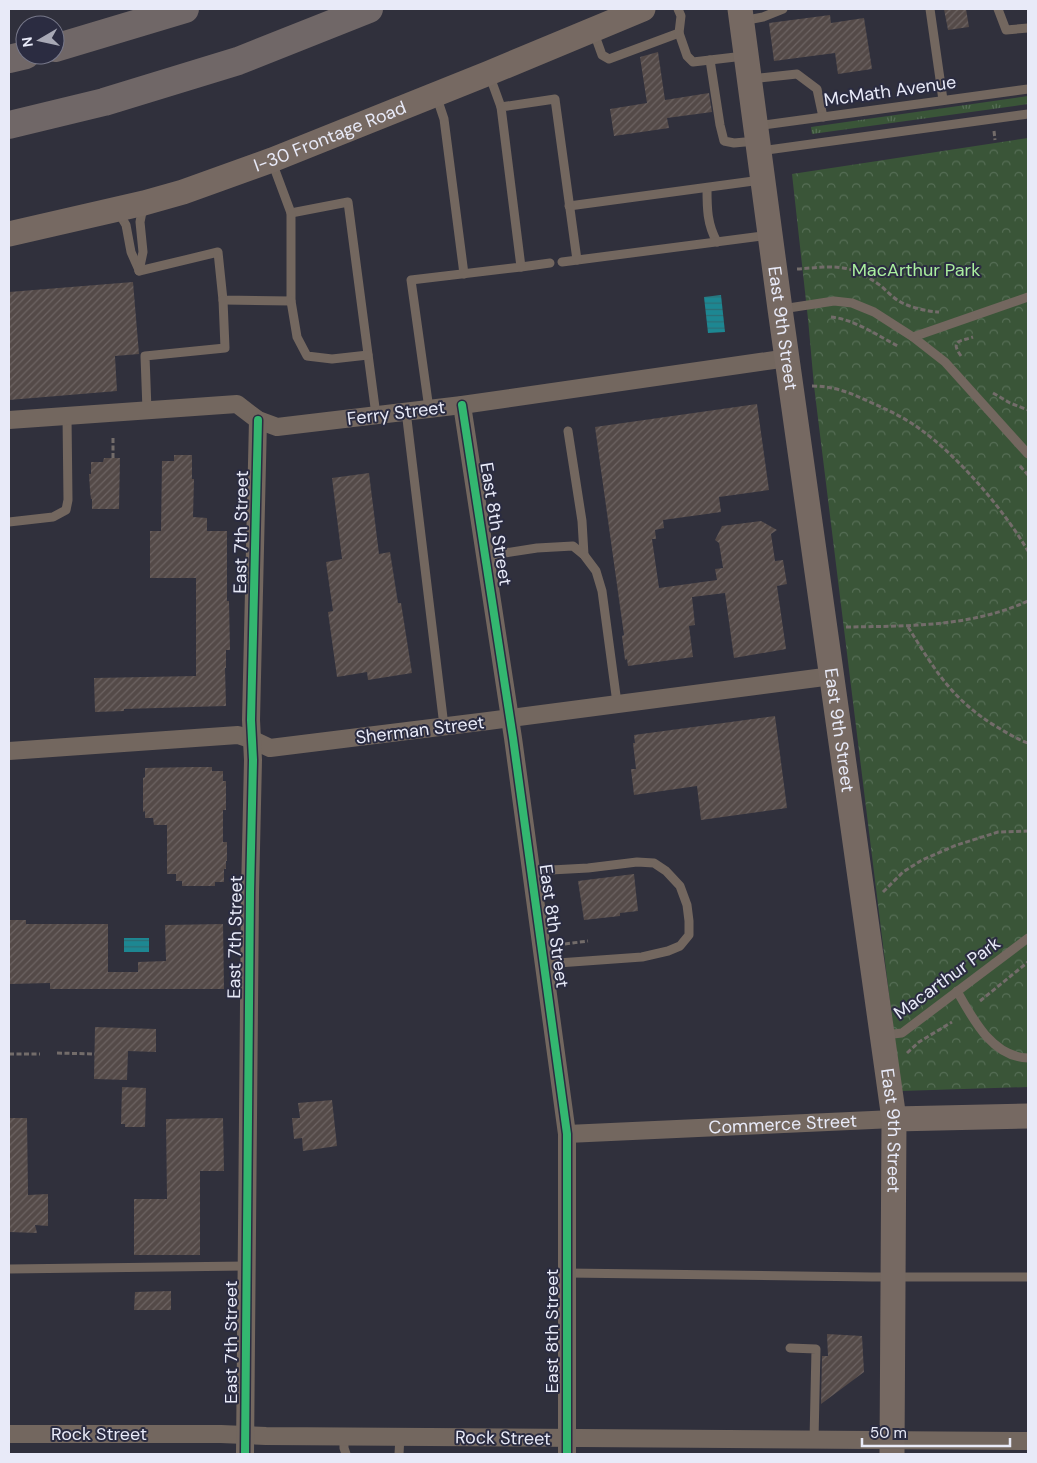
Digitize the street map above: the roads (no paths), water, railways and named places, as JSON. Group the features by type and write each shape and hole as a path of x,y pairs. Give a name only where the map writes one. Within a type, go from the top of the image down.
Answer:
{"highway":[{"path":"65,45 185,9"},
{"path":"9,125 104,102 238,61 369,9"}],"main road":[{"name":"I-30 Frontage Road","path":"9,234 144,203 183,192 272,160 642,9"},
{"name":"East 9th Street","path":"741,15 780,309 894,1119 892,1447"},
{"name":"Commerce Street","path":"894,1119 1028,1116"}],"street":[{"name":"Ferry Street","path":"9,420 237,404 258,420 277,427 462,405 788,358"},
{"name":"East 8th Street","path":"462,405 510,718 567,1134 567,1446"},
{"name":"East 7th Street","path":"245,1454 253,740 251,720 258,420"},
{"name":"Sherman Street","path":"9,751 238,735 270,748 832,676"},
{"name":"Commerce Street","path":"567,1134 894,1119"},
{"name":"Rock Street","path":"9,1434 400,1436 567,1446 814,1440 892,1447 1028,1441"}],"lane":[{"path":"678,9 681,16 679,33 687,56 693,62 710,60 797,74 817,89 823,117"},
{"path":"741,15 763,17 783,9"},
{"path":"930,9 943,100"},
{"path":"998,9 1006,30 1028,28"},
{"path":"593,30 602,55 609,58 679,33"},
{"path":"710,60 724,141 734,143 758,139 1028,114"},
{"path":"489,73 501,107 521,267"},
{"name":"McMath Avenue","path":"758,139 823,117 1028,89"},
{"path":"436,94 444,119 464,274"},
{"path":"501,107 556,99 577,260"},
{"path":"272,160 291,213 291,301 297,337 307,356 332,359 368,355"},
{"path":"569,206 764,180"},
{"path":"707,188 710,229 717,242"},
{"path":"291,213 348,202 376,415"},
{"path":"139,271 143,252 140,222 144,203"},
{"path":"116,209 126,225 131,252 139,271"},
{"path":"562,262 771,235"},
{"path":"139,271 218,252 223,300 224,348 144,356 147,410"},
{"path":"428,409 411,280 550,263"},
{"path":"913,337 1028,297"},
{"path":"223,300 291,301"},
{"path":"780,309 834,301 852,303 874,312 913,337 945,362 1028,454"},
{"path":"406,411 444,726"},
{"path":"9,522 54,518 66,510 68,500 67,416"},
{"path":"568,431 582,521 584,555"},
{"path":"485,556 537,548 573,546 584,555 596,571 602,591 617,703"},
{"path":"532,871 588,868 637,862 654,863 666,871 680,886 687,905 689,935 680,946 668,951 642,957 544,964"},
{"name":"Macarthur Park","path":"882,1035 902,1033 1028,938"},
{"path":"957,991 971,1016 994,1045 1009,1054 1028,1058"},
{"path":"9,1269 246,1266"},
{"path":"567,1273 1028,1277"},
{"path":"790,1348 816,1349 814,1440"},
{"path":"344,1436 346,1454"},
{"path":"399,1454 400,1436"}],"water":[{"path":"721,295 725,332 708,333 704,297"},
{"path":"124,938 149,938 149,952 124,952"}],"park label":[{"name":"MacArthur Park","path":"916,270"}]}
